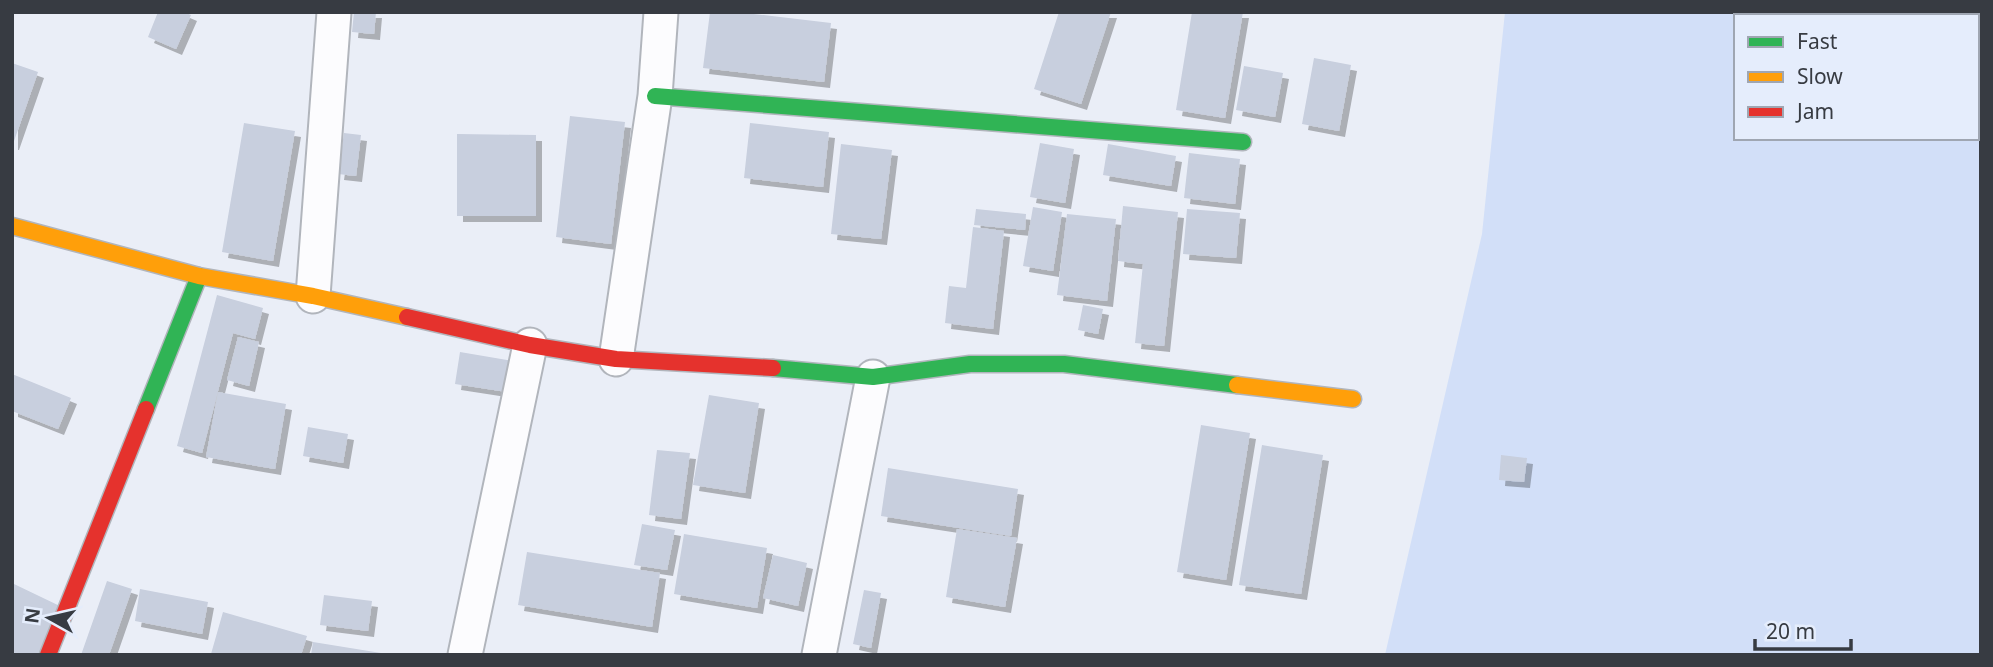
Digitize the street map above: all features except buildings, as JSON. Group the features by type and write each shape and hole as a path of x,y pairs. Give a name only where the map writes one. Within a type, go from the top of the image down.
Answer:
{"street":[{"path":"313,296 334,12"},
{"path":"615,359 655,96 661,12"},
{"path":"655,96 1243,142"},
{"path":"12,226 199,276 313,296 530,345 615,359 746,365 873,377 971,364 1064,364 1353,399"},
{"path":"48,655 199,276"},
{"path":"465,655 530,345"},
{"path":"819,655 873,377"}],"shaded area":[{"path":"1505,12 1981,12 1981,655 1385,655 1482,234"}],"traffic: fast":[{"path":"655,96 1243,142"},
{"path":"146,409 199,276"},
{"path":"773,368 873,377 970,364 1064,364 1237,385"}],"traffic: slow":[{"path":"12,226 199,276 313,296 407,317"},
{"path":"1237,385 1353,399"}],"traffic: jam":[{"path":"407,317 530,345 616,359 773,368"},
{"path":"48,655 146,409"}]}
